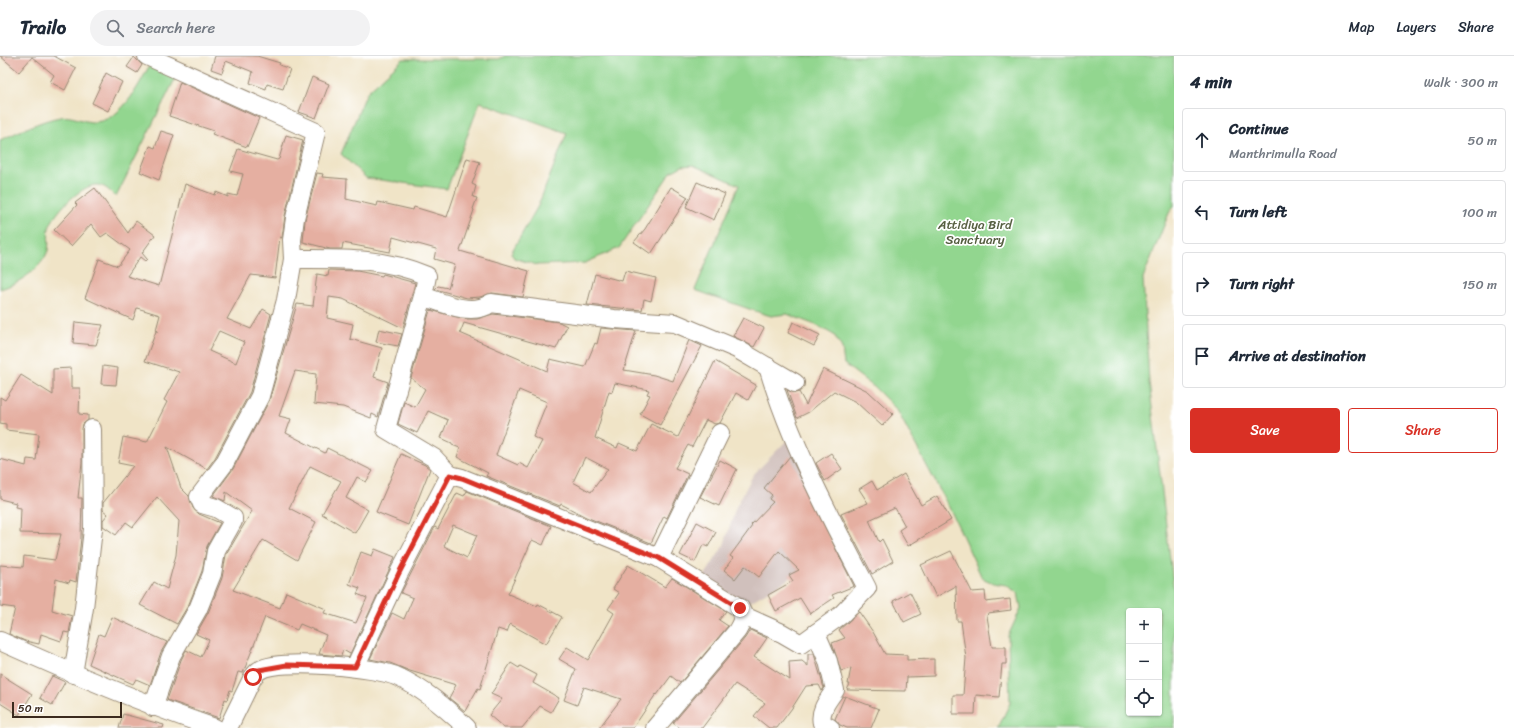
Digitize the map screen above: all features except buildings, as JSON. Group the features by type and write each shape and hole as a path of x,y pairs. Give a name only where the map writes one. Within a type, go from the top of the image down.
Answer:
{"street":[{"path":"147,56 316,132 295,218 292,240 293,259 286,300 260,396 224,464 199,497 202,504 225,512 233,518 233,521 216,551 212,574 198,609 171,656 153,707"},
{"path":"293,259 362,260 397,265 427,276 423,296 386,429 434,458 450,475 476,484 659,558 732,602 740,608 744,616 782,633 801,644 841,615 867,588 798,450 776,394 768,367"},
{"path":"423,296 465,308 480,309 491,303 614,319 675,323 730,346 795,383"},
{"path":"73,674 84,608 93,529 92,429"},
{"path":"659,558 720,433"},
{"path":"355,667 399,573 450,475"},
{"path":"655,728 737,631 744,616"},
{"path":"816,633 828,661 835,690 826,704 821,718 822,723 830,728"},
{"path":"0,641 73,674 153,707 215,728"},
{"path":"228,728 253,677 259,670 287,665 355,667 376,670 397,676 438,703 466,728"}],"shaded area":[{"path":"792,435 830,515 808,539 814,564 740,608 700,583 724,545 736,507 753,475"}],"green space":[{"name":"Attidiya Bird Sanctuary","path":"505,56 1174,56 1174,206 1169,213 1143,278 1149,382 1174,592 1174,728 998,728 1010,703 1008,636 1021,608 1018,593 1006,585 993,583 982,578 952,513 897,410 874,387 844,364 842,348 834,335 818,326 787,314 771,316 695,290 739,185 693,165 682,166 671,172 619,248 585,263 537,265 514,258 511,253 538,206 567,133 480,102 447,189 366,178 341,154 367,92 403,59 499,59"},
{"path":"153,59 179,71 116,197 107,189 98,185 82,190 62,208 52,222 49,228 48,249 43,261 33,271 20,280 0,289 0,140 37,124 64,116 91,122 106,119 115,114 130,98"}],"route":[{"path":"253,677 259,670 287,665 355,667 399,573 450,475 462,478 659,558 740,608"}]}
